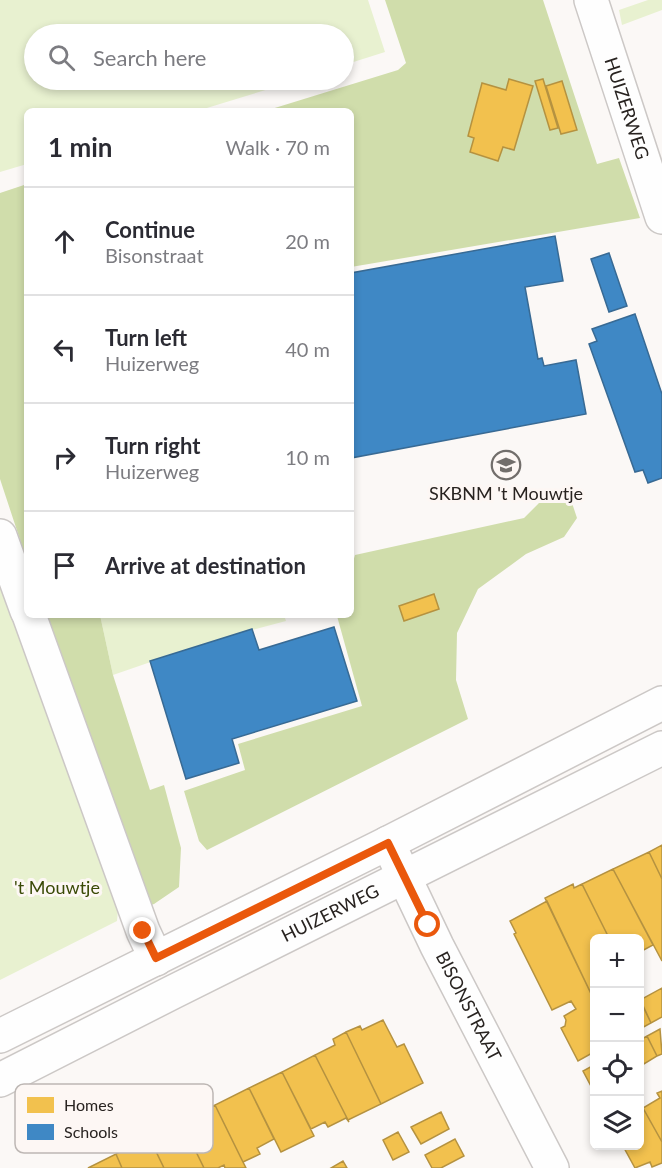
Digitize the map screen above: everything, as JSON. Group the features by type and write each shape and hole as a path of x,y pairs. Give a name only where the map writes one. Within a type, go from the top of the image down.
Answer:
{"main road":[{"name":"HUIZERWEG","path":"591,0 662,217"},
{"path":"0,537 24,602"},
{"path":"30,618 143,931 156,958"},
{"name":"HUIZERWEG","path":"0,1036 388,843 662,703"},
{"name":"HUIZERWEG","path":"0,1080 662,748"},
{"name":"BISONSTRAAT","path":"388,843 437,946 552,1168"}],"green space":[{"path":"0,0 368,0 385,52 354,62 354,24 24,24 24,90 265,90 207,108 24,108 24,165 0,172"},
{"path":"385,0 543,0 597,164 619,158 640,218 354,266 354,108 275,108 333,90 354,90 354,84 398,70 406,63"},
{"path":"648,0 662,0 662,10 622,25 619,10"},
{"path":"24,185 24,552 0,479 0,193"},
{"path":"539,503 572,503 577,518 564,537 526,554 478,589 457,633 456,680 468,719 207,850 199,841 184,791 245,770 238,744 362,706 338,618 354,618 355,555 524,518"},
{"name":"'t Mouwtje","path":"0,555 119,897 117,921 0,980"},
{"path":"46,618 101,618 113,675 150,790 164,785 181,848 179,887 154,904 142,908"},
{"path":"101,618 285,618 286,621 199,646 113,675"}],"building: Homes":[{"path":"509,79 533,86 514,150 503,147 498,161 470,152 474,138 468,136 482,83 506,90"},
{"path":"543,79 558,128 550,130 535,81"},
{"path":"562,81 577,130 561,134 546,86"},
{"path":"434,594 439,609 404,621 399,606"},
{"path":"662,845 662,879 649,852"},
{"path":"649,852 662,879 662,961 613,869"},
{"path":"613,869 653,945 644,950 644,934 607,934 582,884"},
{"path":"573,884 574,888 582,884 607,934 590,934 590,992 545,898"},
{"path":"547,901 590,992 590,1054 578,1061 561,1028 565,1026 564,1016 576,1009 571,1001 552,1010 514,934 516,933 510,921"},
{"path":"662,988 662,1017 651,1023 644,1008 644,998"},
{"path":"644,1008 651,1023 644,1027"},
{"path":"383,1020 397,1047 404,1044 423,1083 381,1104 346,1032 360,1026 362,1030"},
{"path":"660,1029 662,1054 657,1056 647,1036"},
{"path":"346,1032 381,1104 348,1120 315,1055 335,1045 333,1039"},
{"path":"647,1036 657,1056 644,1064 644,1042 644,1038"},
{"path":"315,1055 349,1122 346,1118 328,1127 325,1122 311,1129 282,1072"},
{"path":"590,1067 590,1084 583,1071"},
{"path":"282,1072 314,1136 281,1152 249,1088"},
{"path":"249,1088 274,1139 257,1148 260,1154 243,1162 215,1105"},
{"path":"662,1091 662,1142 644,1110 644,1107 660,1098 657,1093"},
{"path":"215,1105 246,1168 225,1168 224,1165 218,1168 204,1168 197,1153 213,1153 213,1106"},
{"path":"644,1110 662,1142 662,1163 652,1167 650,1162 635,1168 625,1150 644,1150"},
{"path":"441,1112 449,1129 421,1144 411,1127"},
{"path":"398,1132 409,1152 393,1160 383,1140"},
{"path":"455,1139 464,1156 441,1168 432,1168 425,1155"},
{"path":"157,1153 197,1153 204,1168 164,1168"},
{"path":"157,1153 164,1168 122,1168 116,1154"},
{"path":"116,1154 122,1168 88,1168"},
{"path":"343,1161 347,1168 331,1168"}],"building: Schools":[{"path":"555,236 563,281 525,287 538,359 542,358 544,366 576,360 586,414 354,457 354,272"},
{"path":"609,253 627,306 609,312 591,259"},
{"path":"635,314 662,394 662,478 648,483 643,470 635,472 589,344 597,341 592,329"},
{"path":"334,627 357,701 232,739 239,763 186,779 150,661 252,629 259,650"}],"place":[{"name":"SKBNM 't Mouwtje","path":"506,465"}],"route":[{"path":"143,931 156,958 388,843 428,925"}]}
